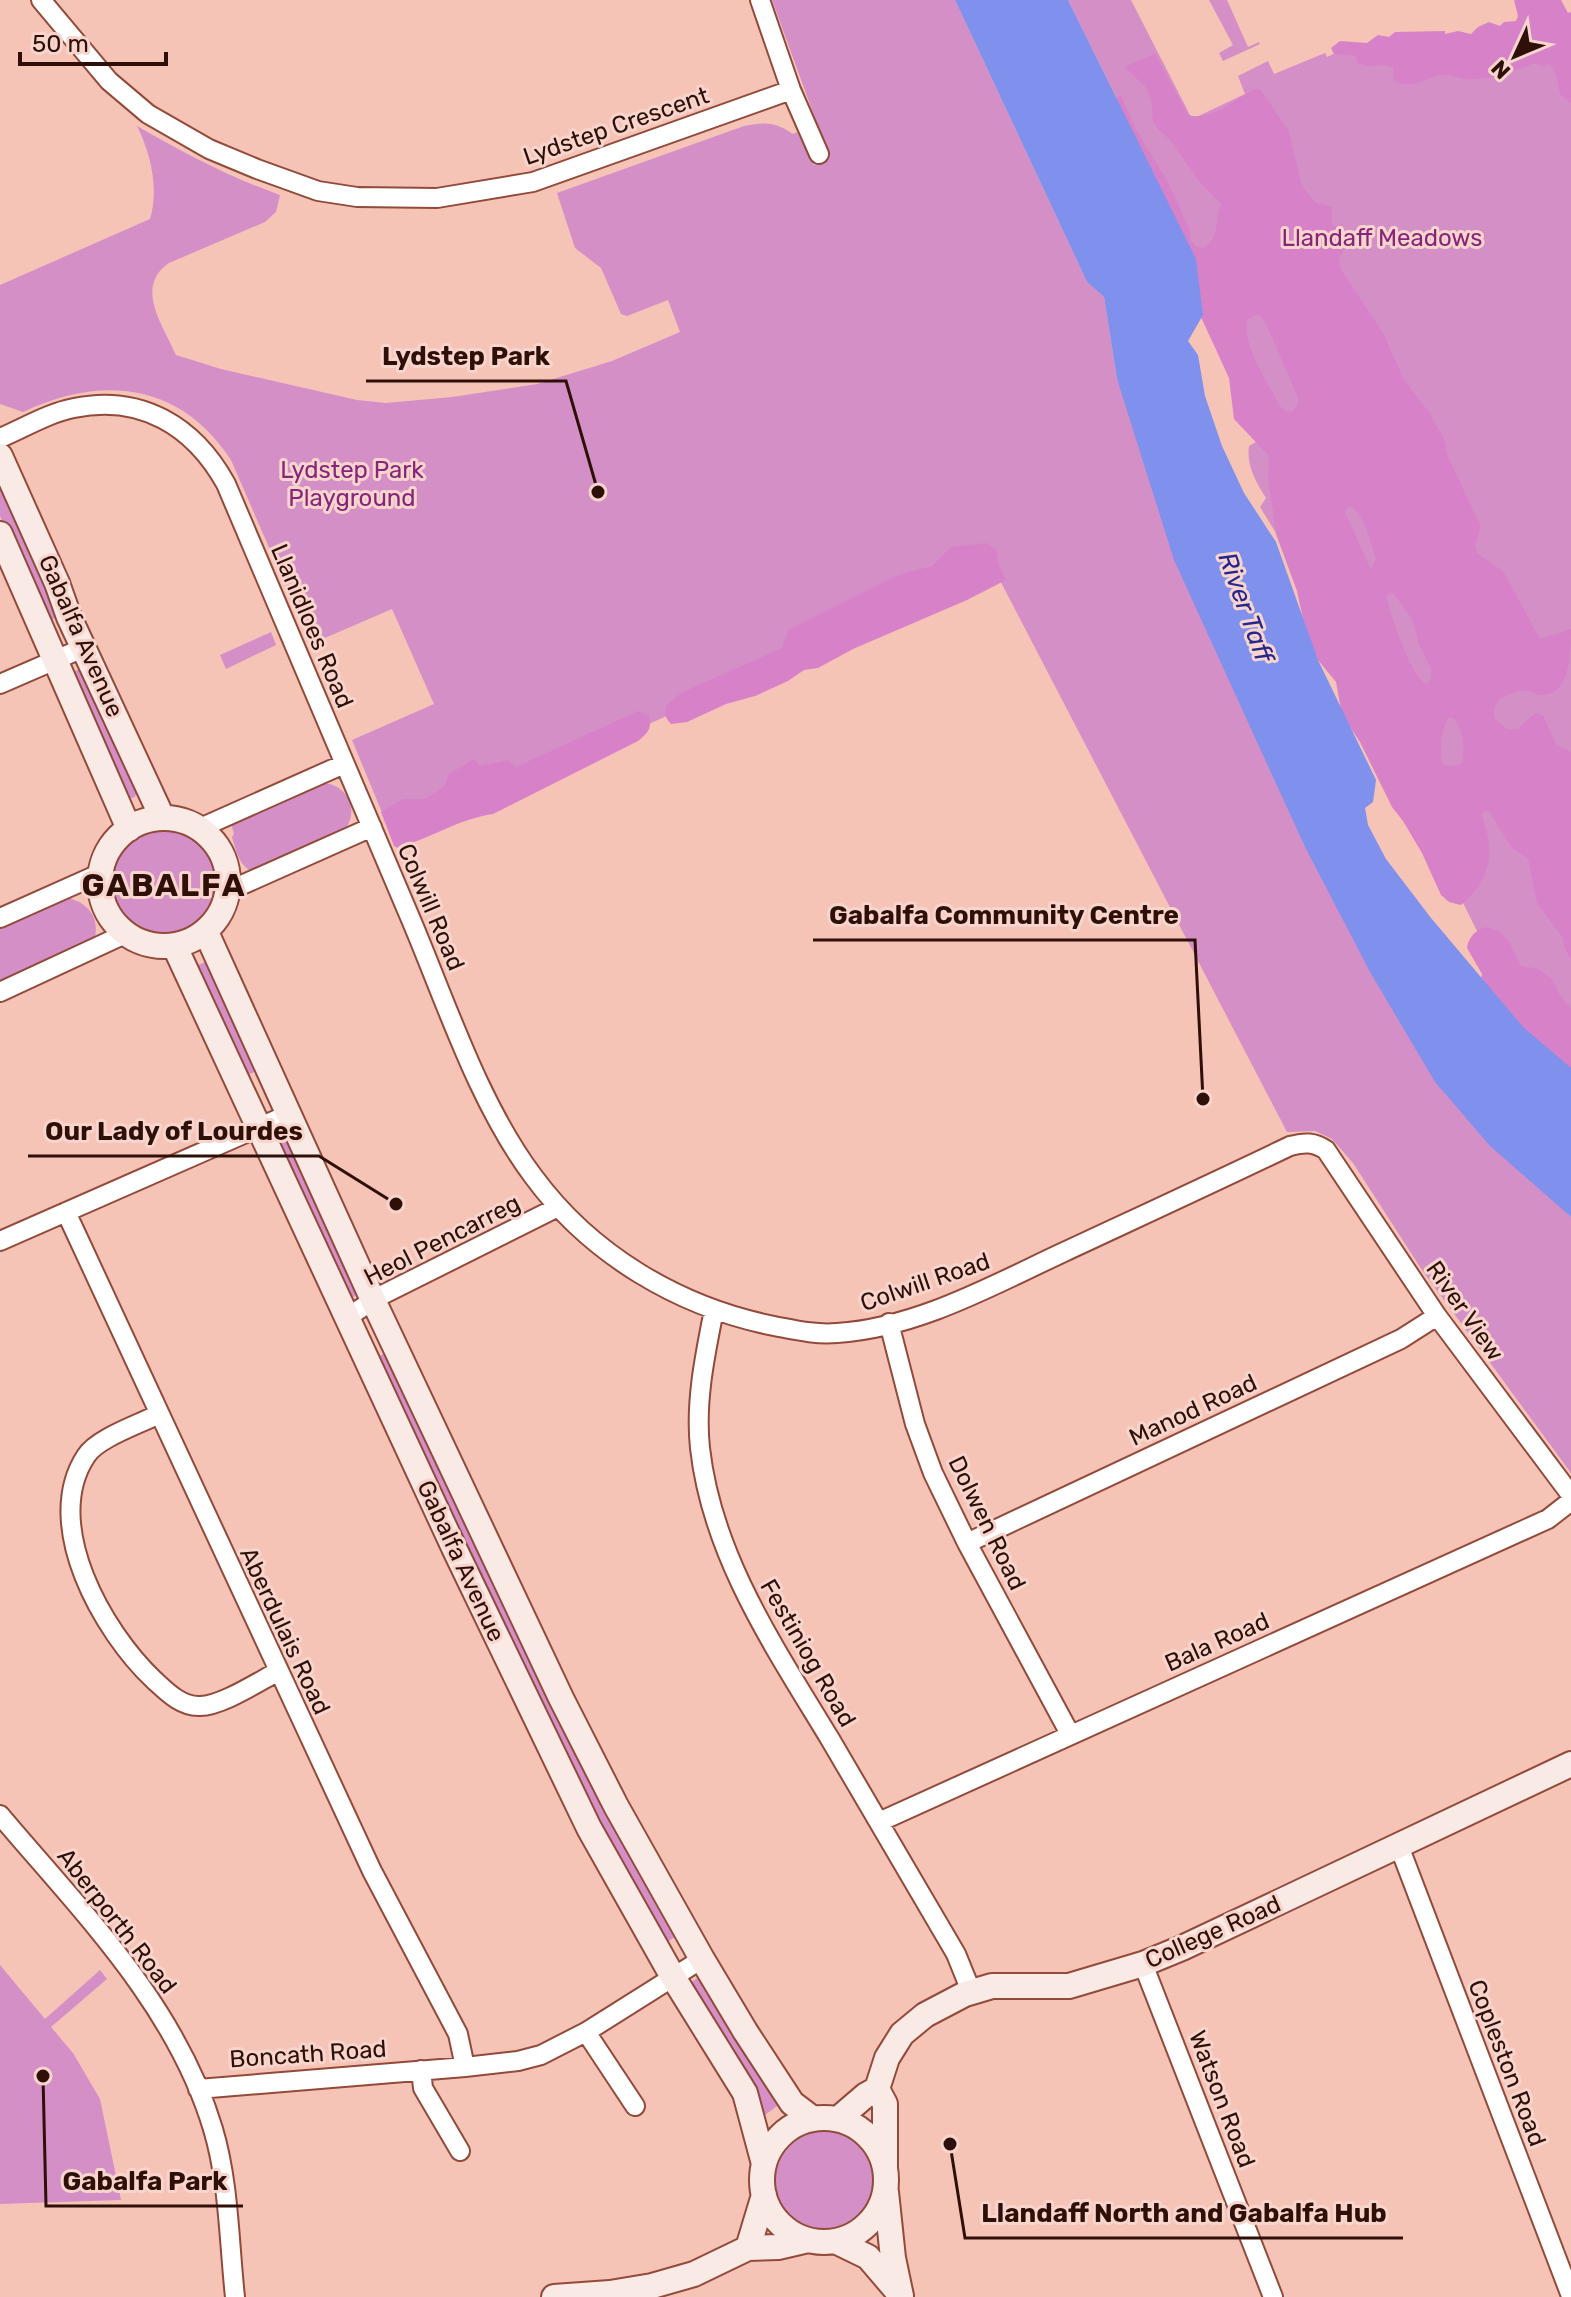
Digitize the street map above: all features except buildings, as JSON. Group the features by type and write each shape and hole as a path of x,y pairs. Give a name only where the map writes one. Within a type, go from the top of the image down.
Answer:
{"street":[{"name":"Lydstep Crescent","path":"41,0 109,81 148,114 209,149 268,174 318,191 357,197 437,198 533,182 791,90"},
{"path":"760,0 791,90 819,154"},
{"name":"Llanidloes Road","path":"0,438 59,412 102,404 141,410 177,427 194,440 216,466 226,484 344,764"},
{"name":"Gabalfa Avenue","path":"0,456 83,648 162,817"},
{"name":"Gabalfa Avenue","path":"0,534 129,829"},
{"path":"0,684 83,648"},
{"path":"198,829 344,764"},
{"name":"Colwill Road","path":"344,764 487,1099 514,1150 558,1207 606,1250 673,1293 714,1310 813,1333 837,1333 889,1323 978,1293 1290,1146 1307,1142 1326,1150"},
{"path":"176,818 198,829 219,851 225,866 226,892 219,914 206,932 194,941 175,947 158,947 141,942 114,921 105,905 101,873 111,849 129,829 147,819 176,818"},
{"path":"226,892 372,827"},
{"path":"0,918 101,873"},
{"name":"Gabalfa Avenue","path":"206,932 373,1300 561,1698 616,1806 702,1959 792,2103 813,2119"},
{"path":"0,992 127,933"},
{"name":"Gabalfa Avenue","path":"175,947 532,1713 589,1828 673,1977 745,2093 764,2164"},
{"path":"0,1241 287,1115"},
{"name":"River View","path":"1326,1150 1437,1316 1571,1498"},
{"name":"Heol Pencarreg","path":"349,1316 373,1300 558,1207"},
{"name":"Aberdulais Road","path":"66,1212 277,1672 372,1871 458,2034 465,2067"},
{"name":"Festiniog Road","path":"714,1310 703,1370 699,1447 715,1523 741,1585 775,1648 956,1954 971,1991"},
{"name":"Manod Road","path":"967,1543 1401,1339 1437,1316"},
{"name":"Dolwen Road","path":"889,1323 920,1436 945,1500 1070,1734"},
{"path":"159,1414 99,1444 86,1455 79,1472 72,1496 71,1518 86,1580 96,1606 140,1667 171,1695 188,1705 199,1707 212,1704 277,1672"},
{"name":"Bala Road","path":"879,1822 1548,1519 1571,1498"},
{"name":"College Road","path":"877,2089 887,2058 902,2034 925,2015 971,1991 1006,1985 1069,1986 1143,1964 1571,1764"},
{"name":"Aberporth Road","path":"0,1815 121,1958 168,2026 213,2129 220,2160 235,2297"},
{"name":"Copleston Road","path":"1399,1846 1571,2296"},
{"name":"Boncath Road","path":"198,2089 518,2061 541,2055 586,2032 702,1959"},
{"name":"Watson Road","path":"1143,1964 1273,2297"},
{"path":"586,2032 635,2106"},
{"name":"Boncath Road","path":"421,2070 423,2088 460,2151"},
{"path":"838,2119 877,2089 885,2104 886,2178 893,2258 902,2297"},
{"path":"554,2297 631,2290 672,2281 712,2267 748,2248 778,2247 808,2240 835,2241 851,2236 868,2225 880,2208 886,2178 879,2150 869,2136 838,2119 813,2119 797,2124 782,2134 764,2164 764,2195 773,2215 790,2232 808,2240"},
{"path":"748,2248 764,2195"},
{"path":"835,2241 868,2257 902,2297"}],"green space":[{"name":"Lydstep Park Playground","path":"772,0 955,0 1087,282 1104,297 1117,379 1243,708 1304,845 1555,1202 1571,1217 1571,1473 1422,1270 1353,1163 1332,1139 1315,1131 1287,1132 994,569 393,839 352,740 434,704 392,609 311,644 231,460 211,434 189,415 164,401 138,393 110,390 53,400 23,412 0,404 0,285 150,219 154,184 146,148 137,126 207,164 280,195 276,212 265,222 169,263 159,273 152,295 154,307 176,355 221,369 357,400 386,403 537,384 612,361 680,332 668,300 627,316 621,314 601,268 575,248 557,193 744,126 758,124 775,125 793,134 797,132 814,165 825,162 828,154"},
{"name":"Llandaff Meadows","path":"1068,0 1131,0 1192,119 1245,94 1238,76 1268,61 1274,74 1325,53 1327,57 1340,51 1571,30 1571,1068 1524,1027 1391,756 1284,546 1260,507 1266,498 1253,473 1248,453 1249,446 1261,439 1196,259"},
{"path":"1209,0 1227,0 1248,47 1260,44 1223,61 1219,53 1233,45"},
{"path":"0,474 62,615 46,622 0,516"},
{"path":"271,632 276,645 226,669 220,655"},
{"path":"83,668 139,792 133,798 126,797 72,672"},
{"path":"322,783 339,788 349,800 351,816 343,832 253,871 244,866 235,847 231,823"},
{"path":"164,828 185,832 202,844 214,861 218,882 214,903 202,920 185,932 164,936 143,932 126,920 114,903 110,882 114,861 126,844 143,832"},
{"path":"66,898 81,903 91,912 96,925 94,941 0,983 0,927"},
{"path":"210,960 259,1070 243,1077 194,967"},
{"path":"283,1132 358,1294 353,1297 346,1293 275,1139"},
{"path":"390,1351 678,1935 664,1944 584,1798 375,1358"},
{"path":"0,1965 45,2019 100,1970 107,1979 51,2027 73,2053 100,2099 121,2200 0,2204"},
{"path":"697,1978 701,1979 781,2103 761,2118 691,1983"},
{"path":"826,2131 845,2135 862,2146 873,2163 877,2182 873,2201 862,2218 845,2229 826,2233 807,2229 790,2218 779,2201 775,2182 779,2163 790,2146 807,2135"}],"shaded area":[{"path":"1514,0 1561,0 1568,13 1571,12 1571,103 1560,94 1556,74 1549,63 1544,67 1533,63 1481,78 1442,75 1407,84 1394,81 1393,68 1363,65 1358,63 1355,56 1334,54 1331,48 1340,41 1367,43 1378,35 1389,37 1395,32 1445,31 1445,34 1458,31 1471,34 1489,22 1500,26 1504,22 1516,21 1518,16"},
{"path":"1155,54 1188,115 1215,112 1256,89 1261,90 1289,132 1302,186 1316,203 1332,207 1332,225 1344,232 1348,242 1339,259 1340,268 1383,333 1404,380 1429,412 1444,439 1448,457 1481,527 1475,545 1477,553 1503,571 1540,639 1571,629 1567,670 1558,688 1551,694 1521,691 1499,699 1494,718 1507,729 1518,729 1535,713 1543,715 1556,745 1571,752 1571,960 1563,938 1537,903 1528,859 1511,847 1489,811 1484,811 1482,815 1489,841 1485,875 1461,905 1449,902 1441,895 1422,853 1392,807 1360,742 1342,715 1336,682 1318,660 1307,637 1297,591 1276,534 1268,478 1269,456 1234,419 1229,378 1104,106 1121,95 1134,126 1169,184 1195,246 1203,248 1209,244 1221,204 1159,130 1153,121 1151,99 1145,86 1124,67","holes":["1260,316 1266,324 1297,395 1298,404 1292,411 1287,412 1280,406 1257,363 1248,339 1248,319","1349,506 1363,522 1376,558 1371,570 1345,512","1393,593 1412,619 1419,645 1431,668 1431,678 1427,684 1414,671 1408,658 1386,595","1448,718 1454,718 1463,740 1462,763 1453,766 1443,765 1441,741"]},
{"path":"986,543 996,550 1006,580 818,668 804,670 755,696 726,704 687,722 671,724 667,719 665,710 678,695 782,648 788,630 898,575 932,566 951,547"},
{"path":"638,711 649,716 650,724 647,733 638,741 493,814 468,820 398,848 394,846 381,812 403,799 424,799 434,794 444,787 449,774 474,759 480,766 508,760 516,767"},
{"path":"1486,927 1505,936 1521,966 1539,969 1553,980 1571,1009 1571,1106 1480,984 1482,974 1467,948 1473,934"}],"water":[{"name":"River Taff","path":"955,0 1068,0 1196,259 1203,315 1188,341 1198,355 1205,396 1222,446 1244,493 1276,542 1318,660 1376,780 1373,802 1365,808 1368,825 1386,859 1431,918 1523,1027 1571,1068 1571,1217 1490,1146 1435,1082 1370,972 1304,845 1174,560 1117,379 1104,297 1087,282"}],"place":[{"name":"Lydstep Park","path":"598,492"},
{"name":"Gabalfa Community Centre","path":"1203,1099"},
{"name":"Our Lady of Lourdes","path":"396,1204"},
{"name":"Gabalfa Park","path":"43,2076"},
{"name":"Llandaff North and Gabalfa Hub","path":"950,2144"}],"district":[{"name":"GABALFA","path":"164,885"}]}
